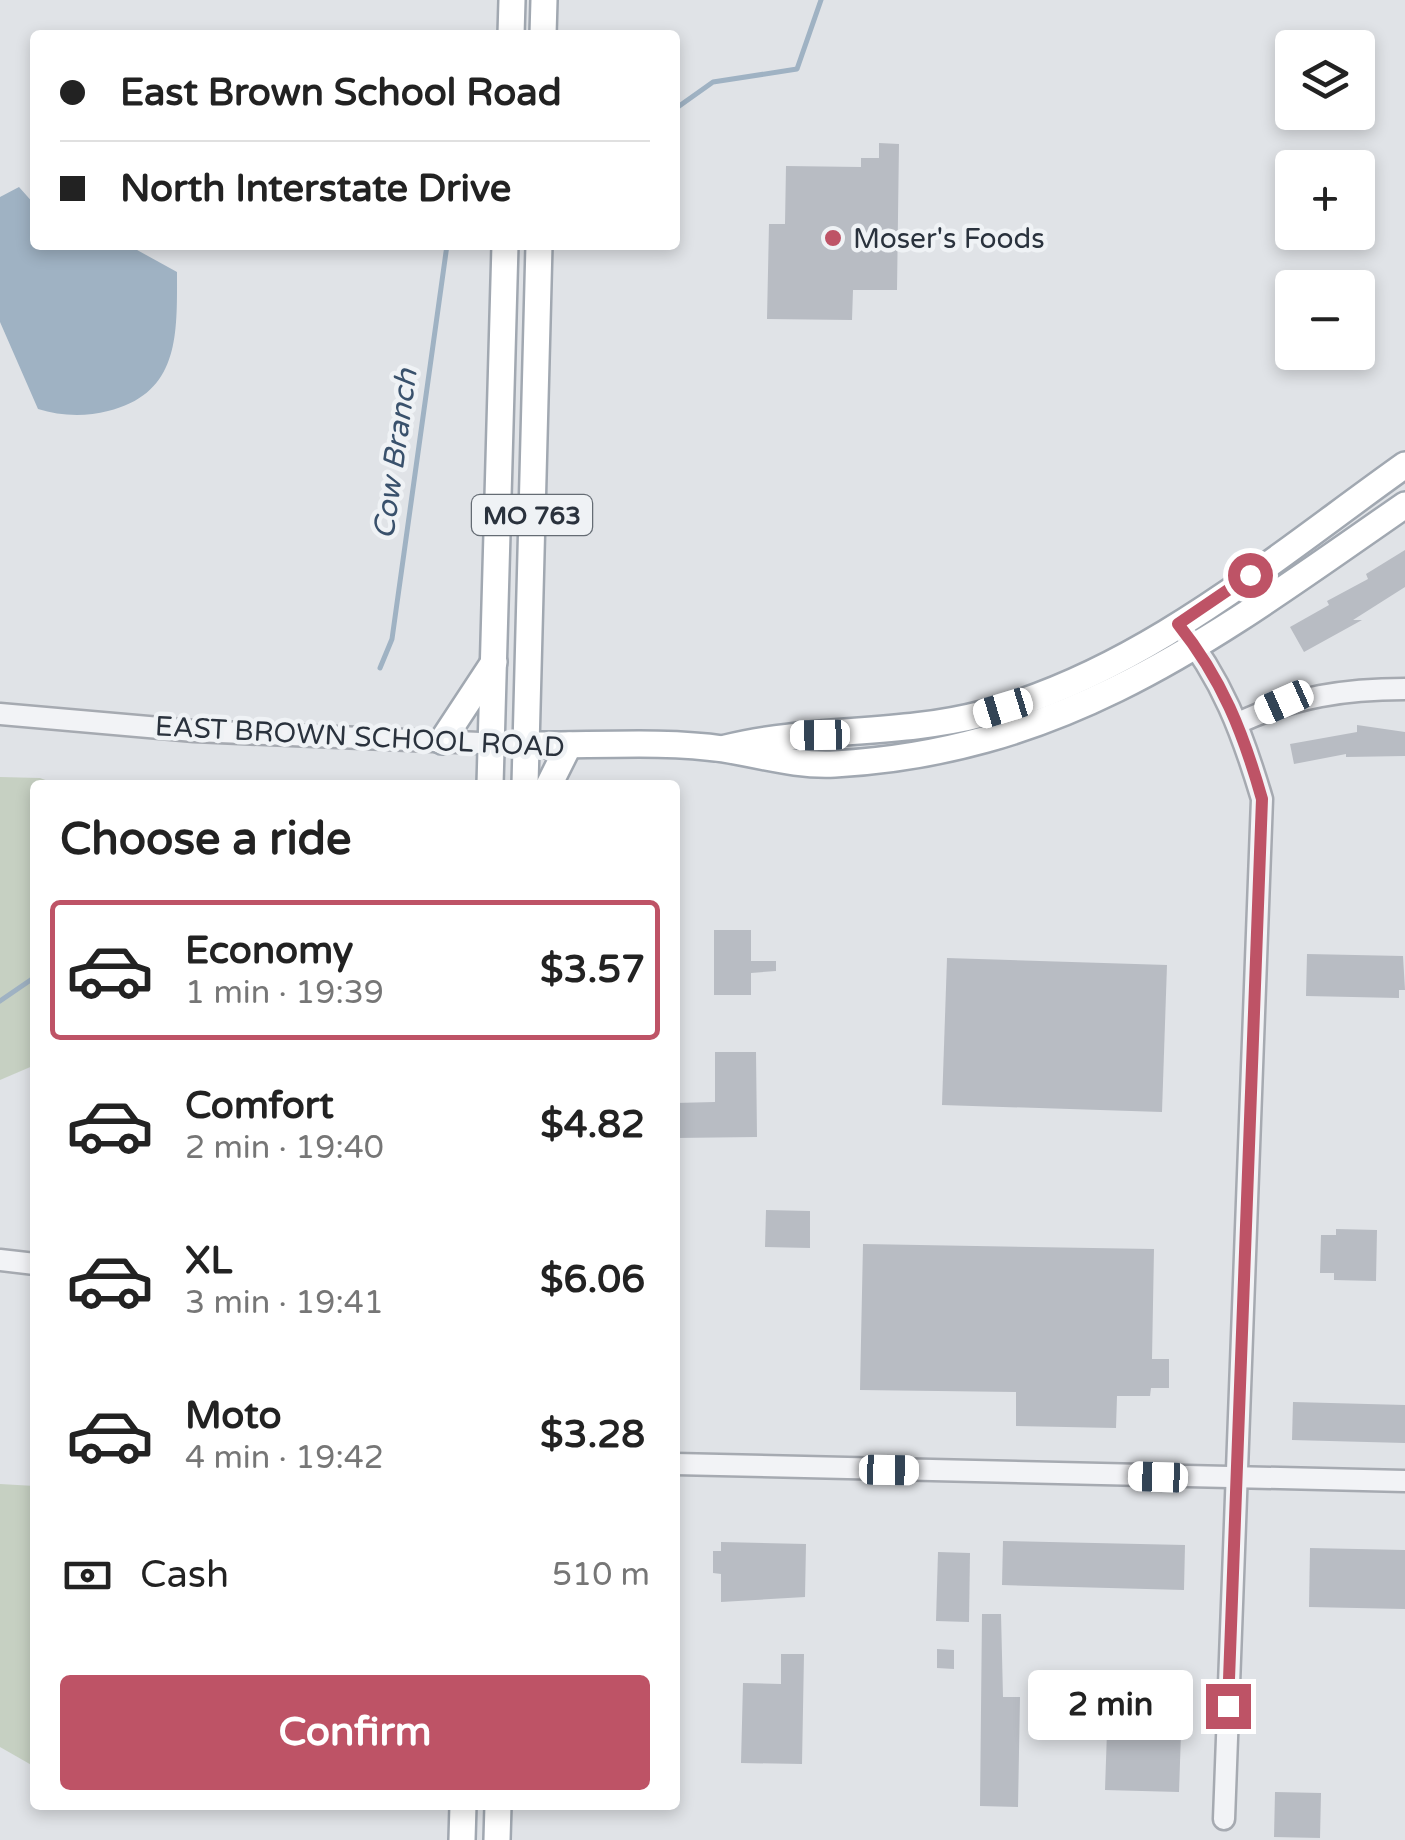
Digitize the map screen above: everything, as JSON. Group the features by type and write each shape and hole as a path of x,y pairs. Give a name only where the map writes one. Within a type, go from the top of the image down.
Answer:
{"main road":[{"path":"512,0 512,30"},
{"path":"543,30 544,0"},
{"name":"MO 763","path":"490,780 507,250"},
{"path":"508,250 521,318 524,326 537,329"},
{"name":"MO 763","path":"525,780 538,250"},
{"name":"EAST BROWN SCHOOL ROAD","path":"722,749 774,736 928,725 981,714 1089,673 1178,624 1405,465"},
{"name":"EAST BROWN SCHOOL ROAD","path":"526,745 722,749 778,763 834,764 967,745 1070,712 1198,648 1405,505"},
{"path":"442,741 494,662"},
{"path":"552,780 569,746"},
{"path":"462,1810 462,1840"},
{"path":"497,1840 498,1810"}],"street":[{"path":"1178,624 1198,648 1240,722 1262,799 1224,1819"},
{"path":"1240,722 1284,702 1343,689 1405,689"},
{"name":"EAST BROWN SCHOOL ROAD","path":"0,714 194,731 526,745"},
{"path":"0,1260 30,1263"},
{"path":"680,1464 1405,1481"}],"green space":[{"path":"0,777 40,778 45,780 30,780 30,1067 0,1080"},
{"path":"0,1484 30,1486 30,1764 0,1747"}],"water":[{"path":"19,187 30,199 30,250 137,250 177,272 170,358 149,391 108,411 82,415 38,409 0,322 0,197"}],"building":[{"name":"Moser's Foods","path":"879,143 899,144 897,290 853,290 852,320 767,319 769,224 785,224 786,166 861,167 861,158 879,158"},
{"path":"1405,550 1405,587 1353,620 1362,620 1304,652 1290,627 1368,579 1366,574"},
{"path":"1357,725 1405,732 1405,756 1346,754 1294,764 1290,744 1357,732"},
{"path":"714,930 751,930 751,961 776,961 776,971 751,973 751,995 714,995"},
{"path":"1307,954 1403,956 1405,990 1399,990 1399,998 1306,996"},
{"path":"947,958 1167,965 1162,1112 942,1105"},
{"path":"715,1052 756,1052 757,1137 680,1138 680,1103 715,1102"},
{"path":"766,1210 810,1211 810,1248 765,1247"},
{"path":"1336,1229 1377,1230 1376,1281 1334,1280 1334,1273 1320,1273 1321,1235 1336,1235"},
{"path":"863,1244 1154,1249 1152,1359 1169,1359 1169,1388 1151,1388 1150,1396 1117,1396 1116,1428 1016,1426 1016,1392 860,1390"},
{"path":"1293,1402 1405,1405 1405,1443 1292,1440"},
{"path":"1003,1541 1185,1545 1184,1590 1002,1585"},
{"path":"721,1542 806,1544 805,1597 721,1602 721,1574 713,1573 713,1551 721,1551"},
{"path":"1310,1548 1405,1550 1405,1609 1309,1607"},
{"path":"938,1552 970,1553 969,1622 936,1621"},
{"path":"982,1614 1001,1614 1003,1697 1020,1697 1018,1807 980,1806"},
{"path":"937,1649 954,1650 954,1669 937,1668"},
{"path":"781,1654 804,1654 802,1764 741,1763 743,1683 781,1684"},
{"path":"1108,1702 1182,1704 1179,1792 1105,1790"},
{"path":"1275,1792 1321,1793 1320,1838 1274,1837"}],"waterway":[{"name":"Cow Branch","path":"680,105 713,82 797,69 821,0"},
{"name":"Cow Branch","path":"380,668 392,639 446,250"},
{"name":"Cow Branch","path":"0,1001 30,980"}],"place":[{"name":"Moser's Foods","path":"833,238"}],"route":[{"path":"1228,1706 1262,799 1240,722 1198,648 1178,624 1250,575"}]}
